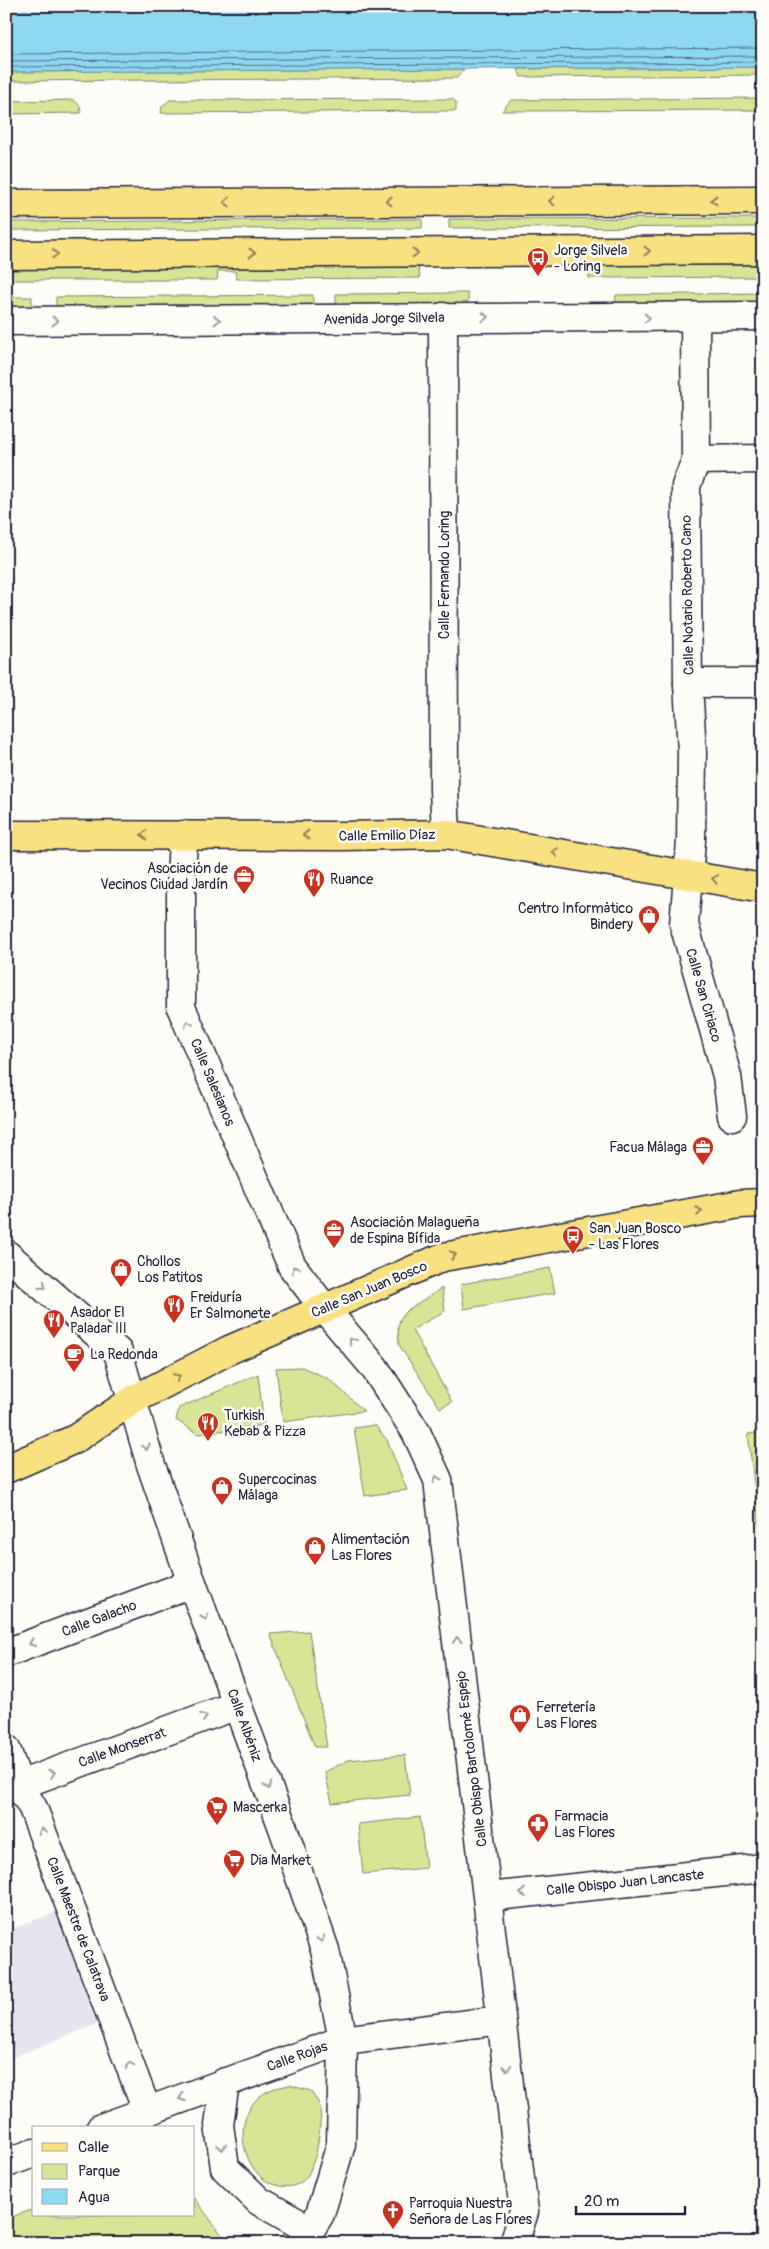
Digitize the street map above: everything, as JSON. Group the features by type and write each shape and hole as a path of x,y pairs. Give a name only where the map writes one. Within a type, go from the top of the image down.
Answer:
{"main road":[{"path":"6,204 763,200"},
{"path":"6,255 763,250"},
{"name":"Calle Emilio Díaz","path":"6,834 446,834 763,888"},
{"name":"Calle San Juan Bosco","path":"6,1469 75,1439 134,1400 229,1350 443,1257 740,1204 763,1203"}],"street":[{"name":"Avenida Jorge Silvela","path":"6,321 443,317 696,318 763,316"},
{"name":"Calle Fernando Loring","path":"443,317 444,789 446,834"},
{"name":"Calle Notario Roberto Cano","path":"688,874 692,752 688,683 686,486 696,460 696,318"},
{"path":"696,460 763,459"},
{"path":"688,683 763,682"},
{"name":"Calle Salesianos","path":"183,835 181,1007 292,1266 324,1308"},
{"name":"Calle San Ciriaco","path":"688,874 684,924 727,1076 732,1116"},
{"name":"Calle Albéniz","path":"6,1254 118,1352 134,1400 151,1465 325,1950 343,2040 340,2144 320,2214 306,2236"},
{"name":"Calle Obispo Bartolomé Espejo","path":"324,1308 374,1367 416,1432 438,1480 524,2212 514,2243"},
{"name":"Calle Galacho","path":"6,1653 192,1583"},
{"name":"Calle Monserrat","path":"13,1788 238,1704"},
{"name":"Calle Maestre de Calatrava","path":"6,1749 13,1788 33,1808 147,2111"},
{"name":"Calle Obispo Juan Lancaste","path":"488,1897 763,1868"},
{"name":"Calle Rojas","path":"106,2126 343,2040 501,2020"},
{"path":"225,2082 219,2125 226,2168 259,2201 306,2236"},
{"path":"6,2163 32,2154"}],"shaded area":[{"path":"56,1912 97,2024 6,2060 6,1931"}],"green space":[{"path":"763,67 763,75 521,77 518,69"},
{"path":"464,69 457,78 6,81 6,72"},
{"path":"763,98 763,110 502,111 511,100"},
{"path":"453,99 456,103 456,111 161,113 162,106 170,100"},
{"path":"74,100 80,106 81,113 6,114 6,101"},
{"path":"763,218 763,227 449,228 449,219"},
{"path":"422,219 422,228 6,230 6,222"},
{"path":"588,265 763,265 763,277 589,278"},
{"path":"418,266 420,278 236,279 235,271 218,271 217,280 6,280 6,267"},
{"path":"468,293 468,306 6,308 6,297 32,297 32,306 56,306 56,297 313,295 313,304 336,304 336,294"},
{"path":"763,293 763,304 615,307 616,295"},
{"path":"550,1268 555,1293 464,1309 461,1284"},
{"path":"442,1288 445,1311 412,1330 452,1402 440,1408 399,1345 398,1328 400,1319 406,1311"},
{"path":"302,1367 329,1379 364,1411 283,1422 276,1368"},
{"path":"258,1374 264,1425 198,1434 176,1420 179,1408"},
{"path":"375,1425 387,1440 407,1490 365,1496 354,1428"},
{"path":"763,1432 763,1557 748,1434"},
{"path":"309,1631 327,1747 315,1747 270,1634"},
{"path":"405,1755 410,1795 332,1803 325,1772 348,1760"},
{"path":"420,1817 426,1868 363,1874 358,1824"},
{"path":"289,2085 311,2091 319,2104 320,2121 316,2154 308,2175 297,2184 283,2187 263,2179 251,2164 243,2140 243,2128 251,2106 259,2097 272,2089"},
{"path":"195,2199 228,2243 6,2243 6,2219 32,2210 32,2216 195,2216"}],"water":[{"path":"6,6 763,6 763,67 6,72"}],"place":[{"name":"Jorge Silvela - Loring","path":"538,277"},
{"name":"Asociación de Vecinos Ciudad Jardín","path":"244,895"},
{"name":"Ruance","path":"314,898"},
{"name":"Centro Informático Bindery","path":"649,935"},
{"name":"Facua Málaga","path":"703,1166"},
{"name":"Asociación Malagueña de Espina Bífida","path":"334,1249"},
{"name":"San Juan Bosco - Las Flores","path":"573,1255"},
{"name":"Chollos Los Patitos","path":"121,1288"},
{"name":"Freiduría Er Salmonete","path":"174,1324"},
{"name":"Asador El Paladar III","path":"54,1339"},
{"name":"La Redonda","path":"74,1373"},
{"name":"Turkish Kebab & Pizza","path":"208,1442"},
{"name":"Supercocinas Málaga","path":"222,1506"},
{"name":"Alimentación Las Flores","path":"315,1566"},
{"name":"Ferretería Las Flores","path":"520,1734"},
{"name":"Mascerka","path":"217,1826"},
{"name":"Farmacia Las Flores","path":"538,1843"},
{"name":"Dia Market","path":"234,1879"},
{"name":"Parroquia Nuestra Señora de Las Flores","path":"393,2230"}]}
